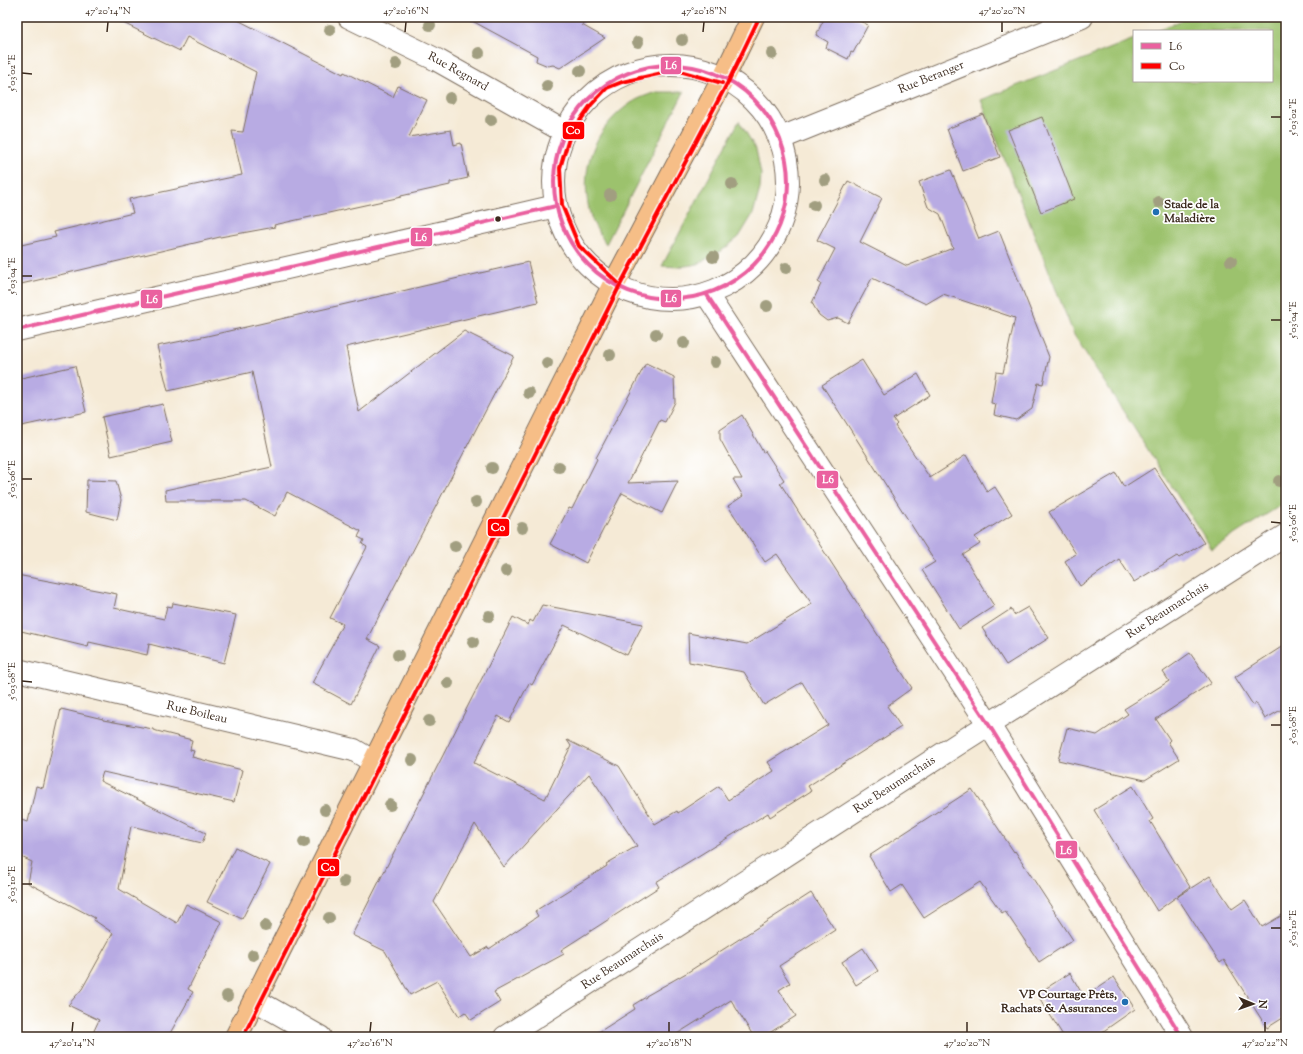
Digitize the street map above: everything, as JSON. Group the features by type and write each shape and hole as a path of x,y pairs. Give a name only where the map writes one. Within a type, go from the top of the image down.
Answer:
{"main road":[{"path":"236,1037 613,286 724,77 754,17"}],"street":[{"name":"Rue Regnard","path":"349,17 437,60 564,132"},
{"name":"Rue Beranger","path":"781,138 1082,17"},
{"path":"676,64 724,77 762,108 781,138 789,178 781,227 753,268 708,295 663,301 613,286 574,249 556,206 554,167 564,132 586,101 604,83 620,76 676,64"},
{"path":"17,330 556,206"},
{"path":"708,295 989,725 1182,1037"},
{"name":"Rue Beaumarchais","path":"505,1037 1286,535"},
{"name":"Rue Boileau","path":"17,670 354,750 374,762"},
{"path":"255,1000 320,1037"}],"green space":[{"name":"Stade de la Maladière","path":"1190,17 1286,17 1286,502 1212,549 1074,335 981,100 1133,39 1133,82 1273,82 1273,30 1158,30"},
{"path":"656,92 684,92 606,244 592,220 587,201 586,184 592,153 606,126 618,114 634,101"},
{"path":"739,121 756,149 761,174 760,189 753,214 739,237 724,249 698,264 679,267 662,266"}],"building":[{"path":"111,17 232,17 343,74 344,72 393,97 398,86 427,100 409,137 451,130 454,145 461,143 468,178 450,182 450,185 274,225 275,227 220,237 17,285 17,246 56,237 54,232 133,213 129,199 242,175 232,131 243,132 256,72 187,37 180,51"},
{"path":"465,17 586,17 582,25 605,38 560,68 553,65 548,66 536,61 537,56"},
{"path":"825,17 852,17 868,25 853,53 851,52 848,59 826,48 828,42 816,35"},
{"path":"983,114 1000,157 963,171 947,129"},
{"path":"1042,117 1074,199 1041,212 1008,130"},
{"path":"951,170 979,239 999,231 1049,357 1043,384 1038,383 1032,409 1016,420 994,415 996,404 991,403 996,372 1003,373 1015,318 943,294 926,304 872,278 848,323 838,318 827,321 819,315 812,303 821,284 818,282 835,249 817,240 848,181 882,198 860,242 907,266 953,248 940,214 928,207 919,182"},
{"path":"528,262 538,302 346,347 359,412 464,331 514,356 367,639 380,646 351,704 312,683 343,624 330,618 367,547 362,544 364,540 358,537 361,531 287,492 275,516 246,501 166,501 165,490 272,467 252,372 168,391 157,346 207,336"},
{"path":"862,360 884,395 918,374 930,395 893,419 897,424 895,426 930,478 966,455 987,492 995,487 1012,514 975,537 980,544 963,555 994,606 959,629 922,570 935,562 822,385"},
{"path":"646,363 674,377 675,402 665,422 660,420 628,483 678,481 662,513 622,493 586,563 550,544 569,508 572,509 597,459 596,458"},
{"path":"75,366 86,412 17,427 17,379"},
{"path":"163,404 172,442 111,456 102,417"},
{"path":"742,415 763,452 765,451 784,480 780,483 912,688 887,706 901,727 808,786 811,791 770,817 768,813 656,882 659,887 561,950 564,954 494,992 500,1002 471,1020 465,1012 459,1016 437,981 410,995 385,951 352,935 513,617 528,625 530,620 533,622 542,605 643,624 627,655 564,625 532,685 529,683 509,722 498,716 474,763 545,799 571,746 567,740 619,766 655,824 677,811 678,813 719,786 728,800 774,771 768,762 828,725 802,682 764,705 744,672 689,662 688,633 747,644 812,604 777,554 765,562 728,506 743,496 733,479 742,479 720,439 720,430","holes":["589,774 637,846 606,864 607,866 535,911 538,916 489,949 488,947 471,957 434,902 475,824 504,867"]},
{"path":"1154,468 1204,543 1179,558 1177,556 1134,582 1119,559 1080,586 1065,561 1076,554 1049,512 1116,473 1124,487"},
{"path":"87,480 116,481 121,500 117,520 86,512"},
{"path":"17,575 117,594 114,608 164,619 167,606 172,607 173,603 236,615 224,663 149,644 147,655 89,642 88,647 17,630"},
{"path":"1028,607 1049,638 1006,665 982,628 1011,609 1014,615"},
{"path":"1286,644 1286,707 1265,719 1256,703 1253,705 1235,677"},
{"path":"1190,653 1211,683 1156,719 1170,740 1168,742 1179,759 1145,780 1058,760 1067,728 1097,735 1128,714 1124,709 1169,681 1163,672"},
{"path":"61,709 103,720 153,729 192,740 190,750 194,751 192,757 242,770 234,802 103,772 100,781 206,833 202,843 131,826 119,889 177,923 186,904 222,922 188,989 193,992 168,1037 91,1037 99,1020 68,1005 82,989 113,933 94,920 95,918 28,883 32,862 17,855 17,819 28,822 36,786 43,788"},
{"path":"1133,786 1153,819 1150,821 1190,887 1157,911 1094,810"},
{"path":"972,789 1014,852 1015,851 1073,940 1039,962 1005,911 1002,913 980,882 924,918 902,885 891,892 869,856"},
{"path":"235,847 270,864 242,919 207,902"},
{"path":"1210,876 1232,909 1245,900 1262,927 1286,913 1286,1016 1267,1028 1224,960 1220,963 1177,897"},
{"path":"811,893 835,930 779,966 790,983 779,990 796,1016 763,1037 754,1037 731,1000 672,1037 591,1037 635,1009 633,1005 646,996 688,972"},
{"path":"863,948 878,971 856,985 842,962"},
{"path":"1070,973 1084,997 1114,977 1135,1009 1095,1037 1064,1037 1037,994"}],"transit line":[{"name":"Co","path":"243,1037 618,289 729,80 758,20"},
{"name":"L6","path":"671,65 705,70 716,74 736,85 761,108 768,117 779,137 783,148 788,182 783,216 779,227 768,247 745,272 736,279 716,290 705,294 671,299 637,294 626,290 606,279 581,256 574,247 563,227 559,216 554,182 559,148 563,137 574,117 597,92 606,85 626,74 637,70 671,65"},
{"name":"Co","path":"617,282 579,246 562,205 560,168 570,135 591,105 607,88 622,82 676,70 722,83"},
{"name":"L6","path":"17,330 556,206"},
{"name":"L6","path":"707,295 989,725 1182,1037"}],"place":[{"name":"Stade de la Maladière","path":"1156,212"},
{"name":"VP Courtage Prêts, Rachats & Assurances","path":"1125,1002"}]}
